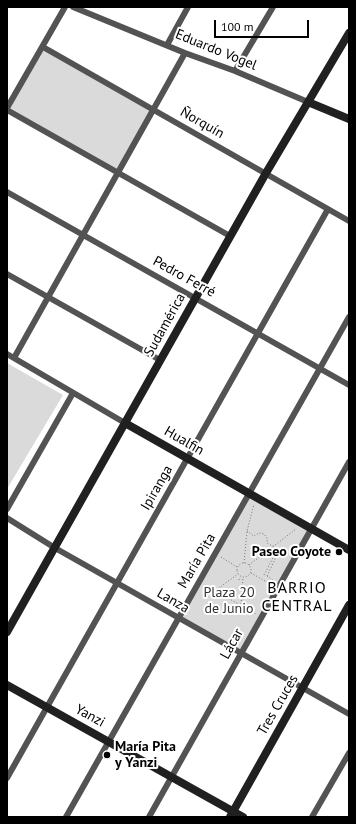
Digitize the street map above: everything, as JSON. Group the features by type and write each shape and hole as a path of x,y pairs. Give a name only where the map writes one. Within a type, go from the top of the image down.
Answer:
{"street":[{"path":"65,7 7,109 230,236"},
{"name":"Eduardo Vogel","path":"73,7 167,44 185,53 235,71 349,119"},
{"path":"167,44 188,7"},
{"path":"235,71 273,7"},
{"name":"Sudamérica","path":"7,632 195,297 349,33"},
{"name":"Ñorquín","path":"43,47 349,221"},
{"path":"14,358 185,53"},
{"name":"Pedro Ferré","path":"7,192 349,385"},
{"name":"Ipiranga","path":"7,778 46,706 328,209"},
{"path":"7,274 160,360"},
{"name":"María Pita","path":"66,817 178,618 215,554 252,495 349,317"},
{"name":"Hualfin","path":"7,354 349,550"},
{"path":"7,509 73,393"},
{"name":"Lácar","path":"149,817 349,462"},
{"name":"Lanza","path":"7,518 55,548 349,714"},
{"name":"Tres Cruces","path":"231,814 349,606"},
{"name":"Yanzi","path":"7,685 172,776 231,814 243,817"},
{"path":"312,817 349,753"}],"path":[{"path":"244,563 252,495"},
{"path":"249,565 303,524"},
{"path":"247,531 255,536 259,533 264,534 267,538 266,542 274,547"},
{"path":"215,554 237,567"},
{"path":"267,576 277,556 275,554 264,575 278,586"},
{"path":"237,567 244,563 249,565"},
{"path":"237,567 238,574 244,577 248,576 250,573 251,569 249,565"},
{"path":"250,573 278,586"},
{"path":"215,590 238,574"},
{"path":"238,580 240,576"},
{"path":"241,605 244,577"},
{"path":"200,582 261,617"}],"green space":[{"path":"43,47 154,110 118,173 7,108"},
{"path":"7,363 63,395 7,489"},
{"name":"Plaza 20 de Junio","path":"249,493 311,529 241,653 178,618"}],"place":[{"name":"Paseo Coyote","path":"339,552"},
{"name":"María Pita y Yanzi","path":"107,755"}],"district":[{"name":"BARRIO CENTRAL","path":"297,597"}]}
